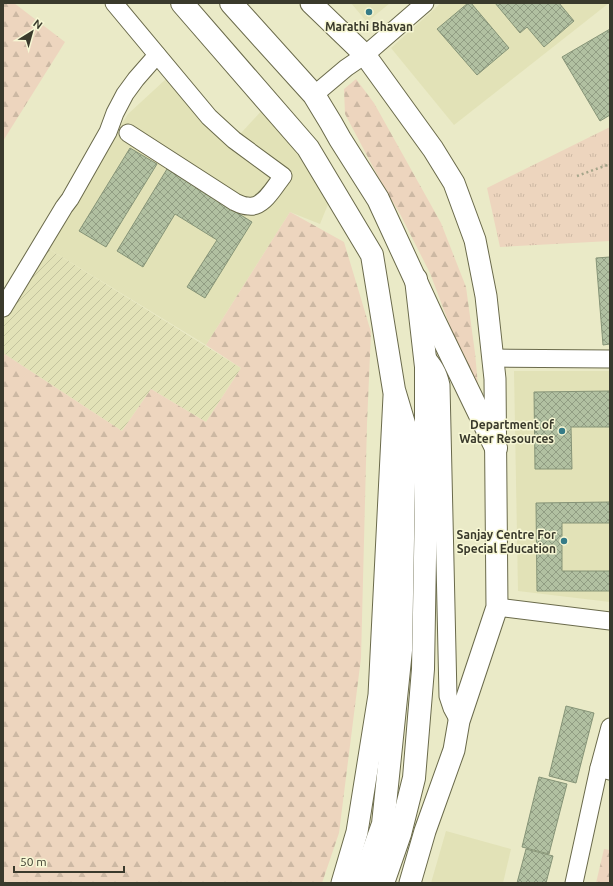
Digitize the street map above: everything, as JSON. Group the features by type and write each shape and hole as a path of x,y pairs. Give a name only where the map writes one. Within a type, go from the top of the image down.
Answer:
{"highway":[{"path":"182,3 308,148 372,255 394,390 405,427 401,650 391,829 383,883"},
{"path":"231,3 314,95 378,199 434,320 496,448"},
{"path":"362,883 391,829 414,778 422,677 426,502 426,367 416,279"}],"main road":[{"path":"311,3 364,55 433,149 454,183 475,240 486,296 493,358 495,379 497,607 459,720 454,750 425,831 410,883"},
{"path":"342,883 357,832 379,695 394,390"}],"street":[{"path":"114,3 209,117 234,140 283,176 265,199 258,205 248,207 235,202 128,133"},
{"path":"314,95 425,3"},
{"path":"3,308 70,199 108,132 115,113 125,94 157,55"},
{"path":"424,354 435,368 441,385 448,696 452,708 459,720"},
{"path":"493,358 610,358"},
{"path":"497,607 610,621"},
{"path":"574,883 604,769 610,727"}],"path":[{"path":"577,176 610,164"}],"shaded area":[{"name":"Marathi Bhavan","path":"351,3 390,3 367,22"},
{"path":"441,3 609,3 454,125 391,48"},
{"path":"166,79 230,145 266,106 331,197 320,224 290,212 206,345 44,246 128,114"},
{"path":"44,246 241,368 206,422 151,389 122,431 3,353 3,322"},
{"path":"514,371 610,371 610,602 518,591"},
{"path":"446,831 511,849 503,883 431,883"}],"green space":[{"path":"3,3 14,3 65,42 3,141"},
{"path":"356,79 374,103 441,223 466,287 478,385 472,385 430,273 400,214 345,114 344,89"},
{"path":"610,127 610,241 500,247 487,188"},
{"path":"290,212 344,242 371,332 361,658 339,833 322,883 3,883 3,353 122,431 151,389 206,422 241,368 206,345"},
{"path":"604,849 610,850 610,883 596,883"}],"building":[{"path":"468,3 471,3 509,48 477,75 437,29"},
{"path":"495,3 559,3 574,21 544,47 527,27 520,33"},
{"path":"610,29 610,115 600,121 562,57"},
{"path":"130,148 157,164 106,247 79,231"},
{"path":"167,169 252,222 205,298 187,287 217,240 175,214 143,267 117,251"},
{"path":"610,257 610,344 603,345 596,258"},
{"path":"610,391 610,427 571,427 572,469 535,469 534,392"},
{"path":"610,502 610,523 562,523 562,571 610,571 610,591 537,591 536,503"},
{"path":"566,706 594,713 576,783 549,776"},
{"path":"539,777 567,784 549,854 522,847"},
{"path":"526,849 553,856 546,883 517,883"}],"place":[{"name":"Marathi Bhavan","path":"369,12"},
{"name":"Department of Water Resources","path":"562,431"},
{"name":"Sanjay Centre For Special Education","path":"564,541"}]}
